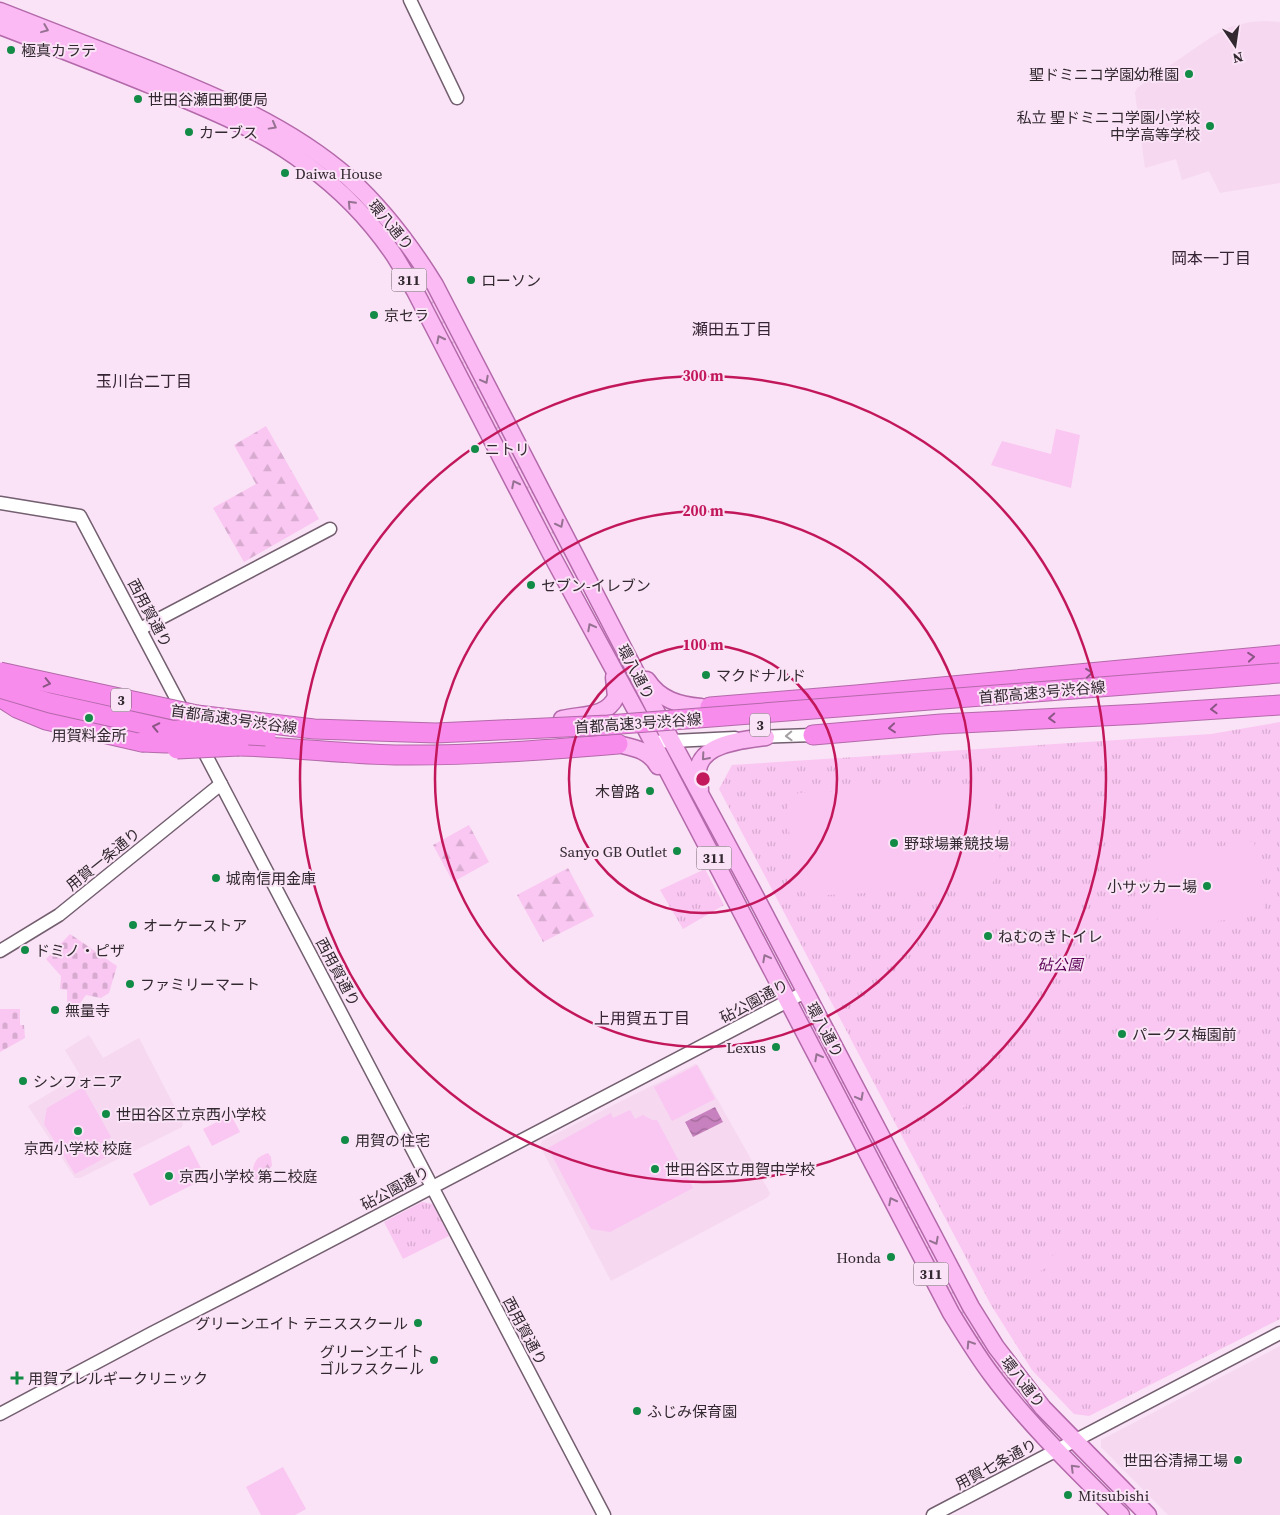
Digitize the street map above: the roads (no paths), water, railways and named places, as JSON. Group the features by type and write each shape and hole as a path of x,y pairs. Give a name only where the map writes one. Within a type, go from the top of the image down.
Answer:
{"highway":[{"path":"706,707 936,688 1280,655"},
{"name":"首都高速3号渋谷線","path":"0,672 196,715 276,726 369,732 462,733 608,726 1280,673"},
{"name":"首都高速3号渋谷線","path":"0,688 50,703 172,730 398,745 522,742 1280,686"},
{"path":"0,697 17,708 46,720 142,742 187,749 260,746 393,754 455,754 618,744"},
{"path":"113,698 326,721 395,724 484,723 534,720"},
{"path":"813,735 941,724 1280,705"},
{"path":"142,742 177,742 240,734"}],"main road":[{"name":"環八通り","path":"0,11 224,100 289,135 308,147 349,179 372,201 407,243 435,285 671,740 925,1222 980,1322 1022,1383 1074,1441 1148,1515"},
{"name":"環八通り","path":"0,26 237,122 280,146 325,179 358,212 394,255 415,291 548,547 639,716 951,1313 991,1374 1018,1408 1056,1450 1121,1515"},
{"name":"311","path":"613,628 635,657 652,688 660,695 683,706 706,707"},
{"name":"311","path":"562,719 598,714 604,712 614,703 616,689 608,660"},
{"name":"311","path":"706,805 699,785 698,774 700,762 706,755 714,749 727,744 766,737"},
{"name":"311","path":"618,744 638,749 650,755 673,794 688,812"}],"street":[{"path":"410,0 457,98"},
{"name":"西用賀通り","path":"0,503 80,516 604,1515"},
{"path":"140,629 330,529"},
{"path":"534,720 639,716 706,707"},
{"path":"652,742 813,735"},
{"name":"用賀一条通り","path":"0,951 57,917 221,784"},
{"name":"砧公園通り","path":"0,1414 152,1333 692,1053 805,992"},
{"name":"用賀七条通り","path":"933,1515 1280,1333"}],"water":[{"path":"715,1107 723,1122 693,1137 685,1122"}],"place":[{"name":"極真カラテ","path":"11,50"},
{"name":"聖ドミニコ学園幼稚園","path":"1189,74"},
{"name":"世田谷瀬田郵便局","path":"138,99"},
{"name":"私立 聖ドミニコ学園小学校 中学高等学校","path":"1210,126"},
{"name":"カーブス","path":"189,132"},
{"name":"Daiwa House","path":"285,173"},
{"name":"ローソン","path":"471,280"},
{"name":"京セラ","path":"374,315"},
{"name":"ニトリ","path":"475,449"},
{"name":"セブン-イレブン","path":"531,585"},
{"name":"マクドナルド","path":"706,675"},
{"name":"用賀料金所","path":"89,718"},
{"name":"木曽路","path":"650,791"},
{"name":"野球場兼競技場","path":"894,843"},
{"name":"Sanyo GB Outlet","path":"677,851"},
{"name":"城南信用金庫","path":"216,878"},
{"name":"小サッカー場","path":"1207,886"},
{"name":"オーケーストア","path":"133,925"},
{"name":"ねむのきトイレ","path":"988,936"},
{"name":"ドミノ・ピザ","path":"25,950"},
{"name":"ファミリーマート","path":"130,984"},
{"name":"無量寺","path":"55,1010"},
{"name":"パークス梅園前","path":"1122,1034"},
{"name":"Lexus","path":"776,1047"},
{"name":"シンフォニア","path":"23,1081"},
{"name":"世田谷区立京西小学校","path":"106,1114"},
{"name":"京西小学校 校庭","path":"78,1131"},
{"name":"用賀の住宅","path":"345,1140"},
{"name":"世田谷区立用賀中学校","path":"655,1169"},
{"name":"京西小学校 第二校庭","path":"169,1176"},
{"name":"Honda","path":"891,1257"},
{"name":"グリーンエイト テニススクール","path":"418,1323"},
{"name":"グリーンエイト ゴルフスクール","path":"434,1360"},
{"name":"用賀アレルギークリニック","path":"17,1378"},
{"name":"ふじみ保育園","path":"637,1411"},
{"name":"世田谷清掃工場","path":"1238,1460"},
{"name":"Mitsubishi","path":"1068,1495"}],"district":[{"name":"岡本一丁目","path":"1211,258"},
{"name":"瀬田五丁目","path":"732,329"},
{"name":"玉川台二丁目","path":"144,381"},
{"name":"上用賀五丁目","path":"642,1018"}],"park label":[{"name":"砧公園","path":"1060,964"}]}
